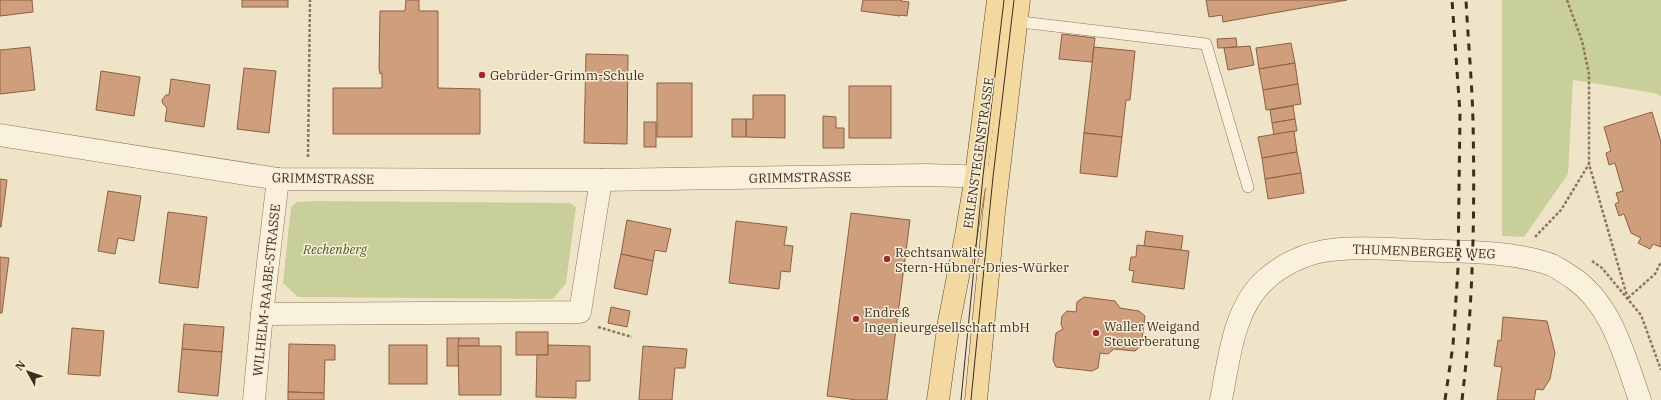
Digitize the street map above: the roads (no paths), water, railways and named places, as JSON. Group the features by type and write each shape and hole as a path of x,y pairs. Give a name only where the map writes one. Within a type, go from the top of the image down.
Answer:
{"main road":[{"name":"ERLENSTEGENSTRASSE","path":"976,400 998,177 1019,0"},
{"name":"ERLENSTEGENSTRASSE","path":"938,400 949,322 976,176 997,9"}],"street":[{"name":"GRIMMSTRASSE","path":"0,135 278,180 308,178 601,180 924,175 998,177"},
{"name":"WILHELM-RAABE-STRASSE","path":"254,400 262,314 278,180"},
{"path":"262,314 580,312 601,180"},
{"name":"THUMENBERGER WEG","path":"1222,400 1238,324 1255,291 1264,281 1287,263 1324,251 1350,248 1502,253 1548,263 1573,278 1595,298 1611,322 1640,400"}],"lane":[{"path":"997,9 1017,21 1206,44 1248,187"}],"tram line":[{"path":"961,400 983,176 1004,0"},
{"path":"971,400 993,177 1014,0"}],"railway":[{"path":"1445,400 1453,345 1458,268 1460,113 1452,0"},
{"path":"1462,400 1469,331 1474,191 1472,106 1466,0"}],"place":[{"name":"Gebrüder-Grimm-Schule","path":"482,75"},
{"name":"Rechtsanwälte Stern-Hübner-Dries-Würker","path":"887,259"},
{"name":"Endreß Ingenieurgesellschaft mbH","path":"856,319"},
{"name":"Waller Weigand Steuerberatung","path":"1096,333"}],"park label":[{"name":"Rechenberg","path":"335,249"}]}
